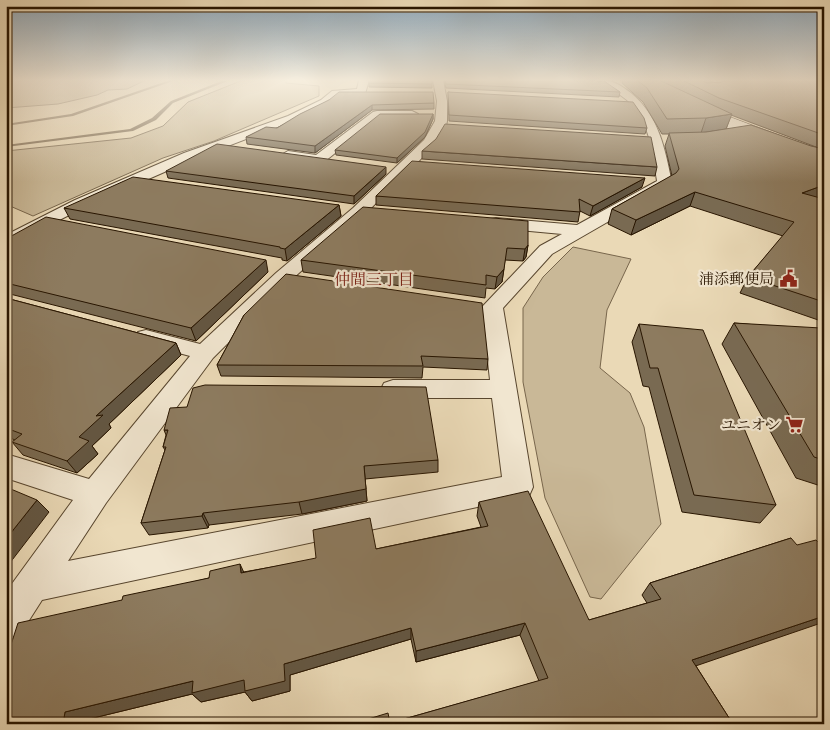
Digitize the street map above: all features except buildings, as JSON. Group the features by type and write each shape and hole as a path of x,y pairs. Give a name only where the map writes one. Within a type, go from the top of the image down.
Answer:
{"main road":[{"path":"709,114 749,131 824,157"}],"street":[{"path":"6,242 81,203 300,114"},
{"path":"319,159 377,114"},
{"path":"378,114 444,122"},
{"path":"6,623 94,494 205,353 290,273 370,212 404,167 429,143 444,122 443,114"},
{"path":"646,114 659,140 665,183"},
{"path":"729,135 749,131"},
{"path":"219,146 246,149"},
{"path":"274,153 336,162"},
{"path":"380,168 429,165"},
{"path":"134,180 163,184"},
{"path":"636,181 665,183"},
{"path":"33,585 518,487 504,389 483,306 546,250 665,183"},
{"path":"335,209 370,212"},
{"path":"46,221 74,227"},
{"path":"480,222 579,230"},
{"path":"129,333 205,353"},
{"path":"178,387 209,387"},
{"path":"366,388 504,389"},
{"path":"6,466 94,494"}],"shaded area":[{"path":"175,114 277,114 214,141 163,158 33,216 6,206 6,151 131,138 163,126"},
{"path":"573,247 631,259 607,310 600,368 630,393 644,427 661,524 601,599 590,597 545,498 523,382 523,308 543,277"}],"waterway":[{"path":"6,125 75,114"},
{"path":"6,146 131,130 154,119 159,114"}],"place":[{"name":"浦添郵便局","path":"788,279"},
{"name":"ユニオン","path":"795,425"}],"district":[{"name":"仲間三丁目","path":"374,279"}]}
